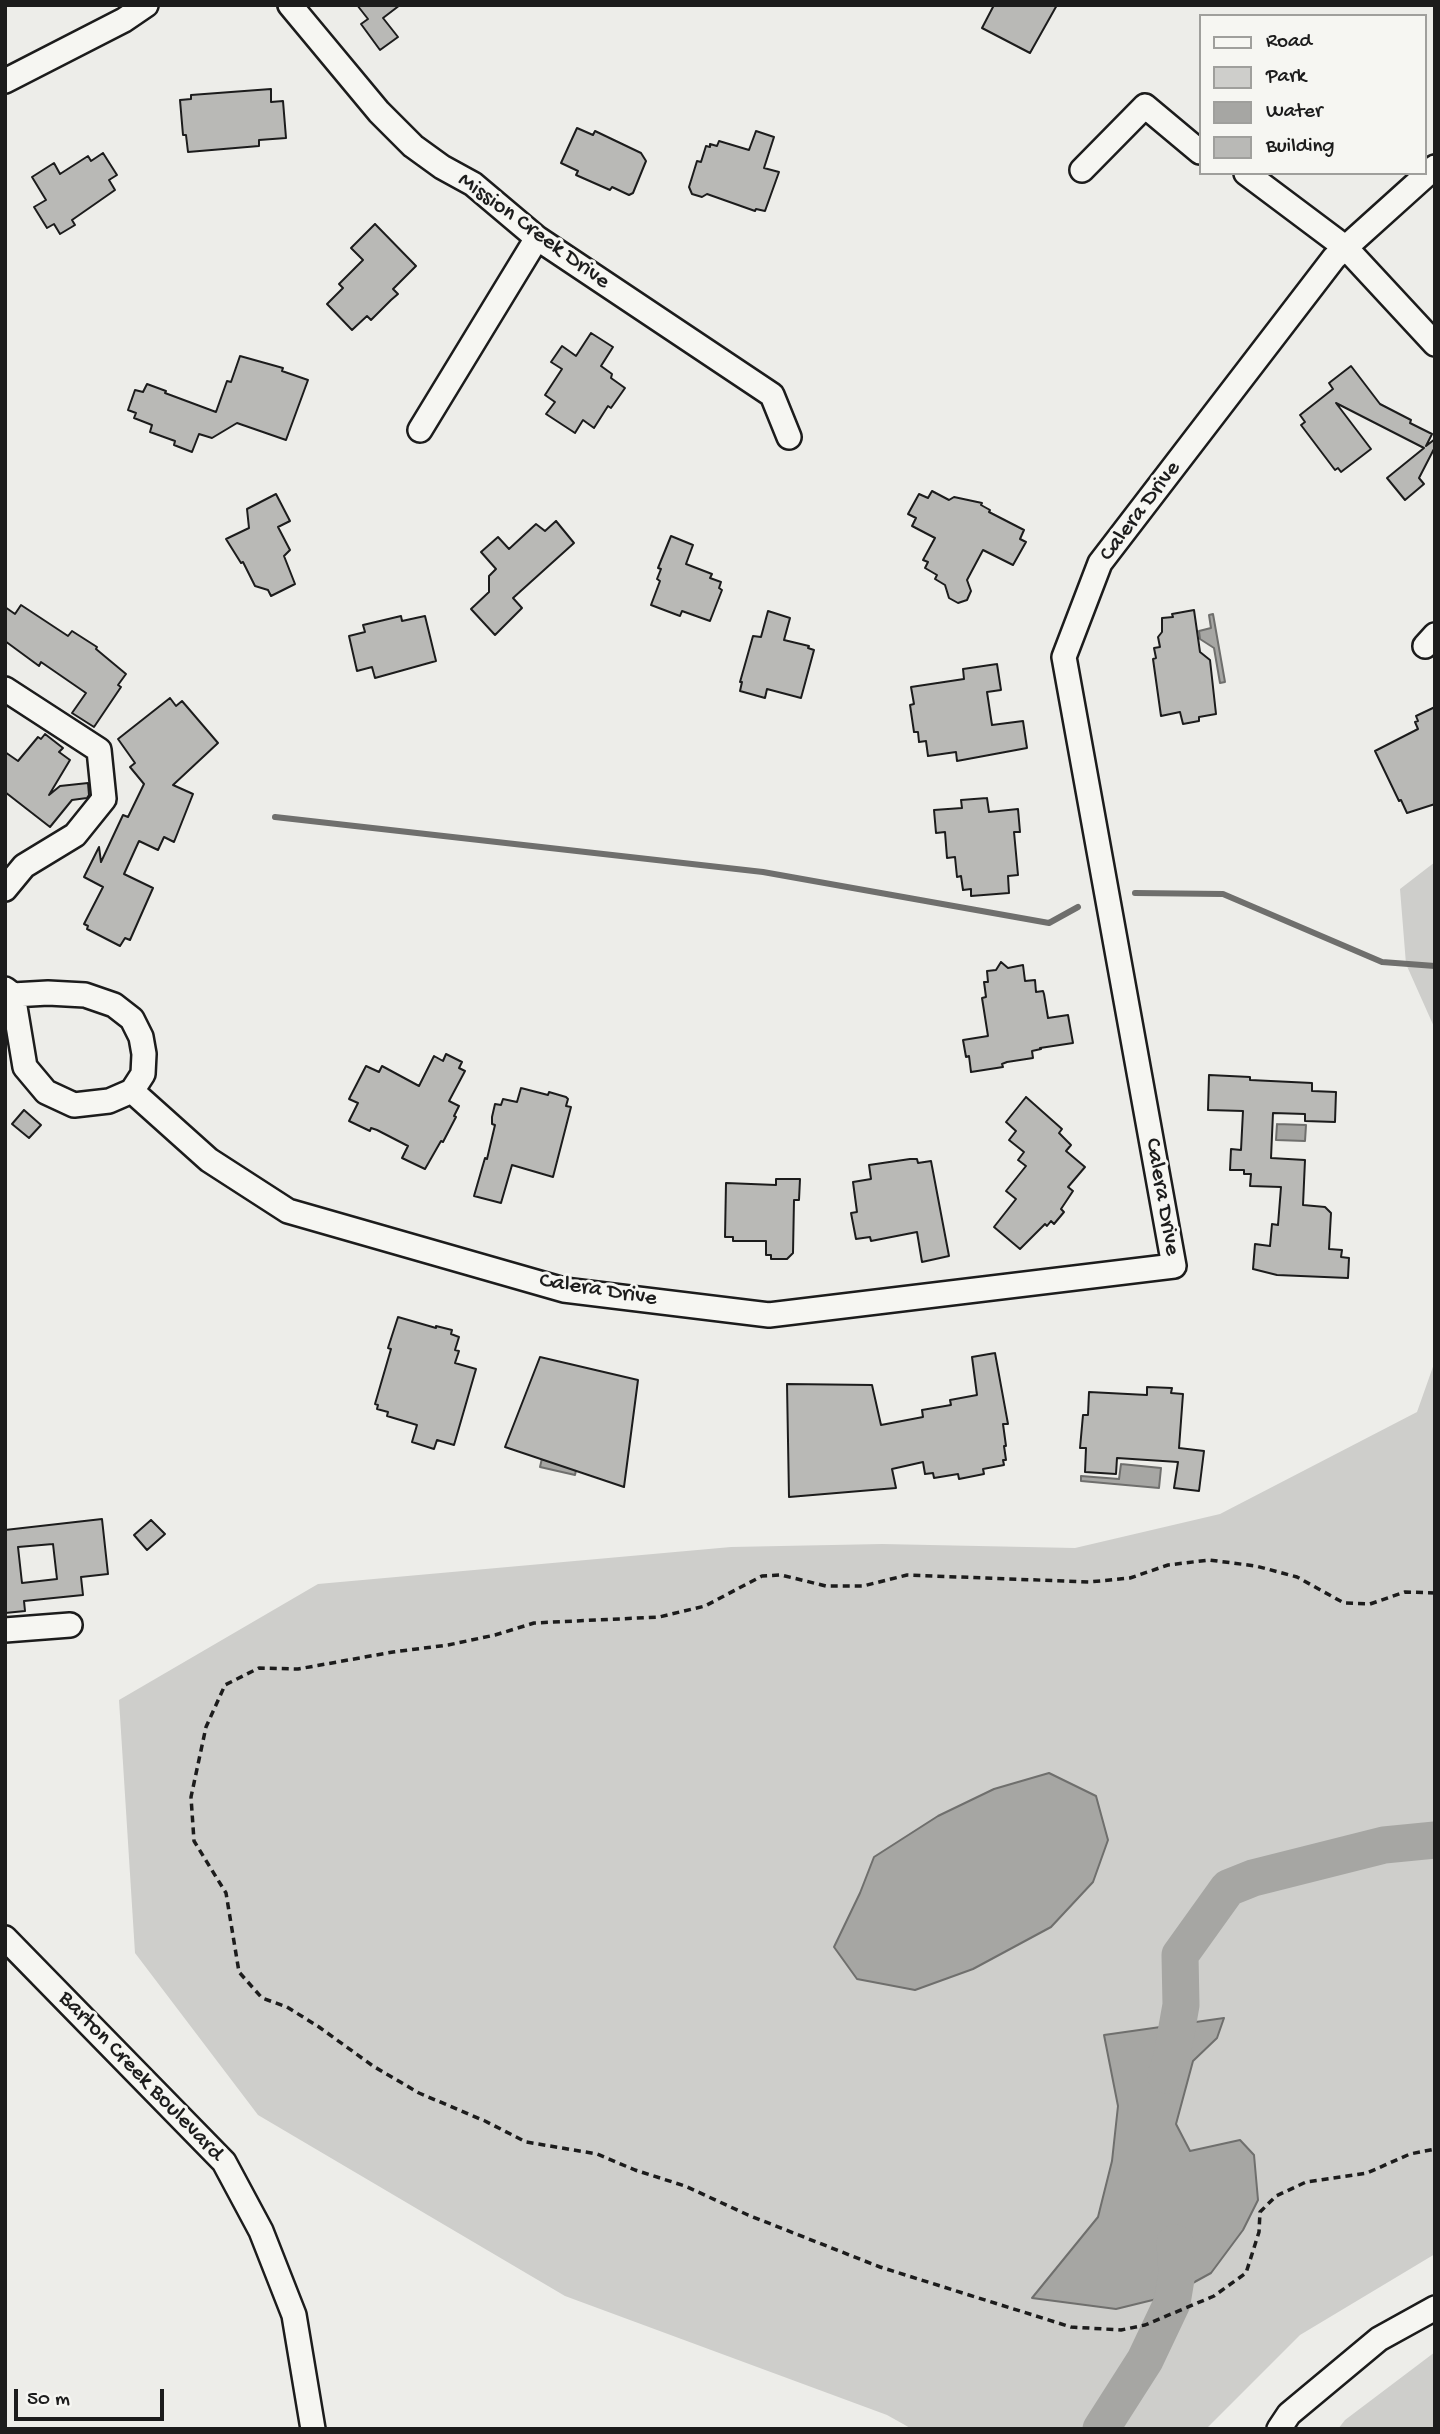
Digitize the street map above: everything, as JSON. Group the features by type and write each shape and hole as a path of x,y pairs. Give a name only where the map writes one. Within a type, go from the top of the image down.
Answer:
{"street":[{"path":"5,81 124,20 146,5"},
{"name":"Mission Creek Drive","path":"290,5 379,113 413,146 442,167 473,184 537,238 772,394 789,437"},
{"path":"1082,170 1145,106 1198,150"},
{"name":"Calera Drive","path":"132,1091 209,1160 288,1211 564,1290 769,1315 1174,1266 1064,657 1100,563 1334,258 1435,167"},
{"path":"1249,175 1346,248 1435,344"},
{"path":"420,430 537,238"},
{"path":"5,689 99,750 104,799 75,835 24,866 5,889"},
{"path":"9,992 85,995 114,1005 132,1019 141,1037 144,1054 143,1074 132,1091 108,1101 74,1105 46,1092 25,1067 9,992"},
{"path":"5,1630 70,1625"},
{"name":"Barton Creek Boulevard","path":"5,1938 224,2162 261,2231 294,2315 313,2429"},
{"path":"1279,2429 1289,2414 1379,2339 1435,2308"}],"path":[{"path":"1435,1593 1405,1592 1370,1604 1344,1603 1297,1577 1256,1566 1209,1560 1168,1565 1130,1578 1089,1582 907,1575 863,1586 826,1586 781,1575 762,1576 705,1606 659,1617 534,1623 448,1645 298,1669 259,1668 225,1685 206,1727 191,1797 194,1841 226,1893 239,1972 262,1998 287,2007 373,2066 419,2093 526,2142 597,2154 685,2186 748,2215 880,2267 1071,2327 1121,2330 1145,2325 1214,2295 1246,2273 1259,2232 1260,2212 1276,2196 1306,2182 1367,2173 1410,2154 1435,2149"}],"green space":[{"path":"1435,862 1435,1029 1406,964 1400,889"},
{"path":"1435,1361 1435,2254 1300,2335 1206,2429 912,2429 887,2415 565,2296 258,2115 135,1953 119,1700 318,1584 731,1547 882,1544 1075,1548 1220,1514 1417,1412"},
{"path":"1435,2352 1435,2429 1338,2429 1345,2420"}],"water":[{"path":"1213,614 1225,682 1220,683 1214,648 1200,639 1199,631 1211,628 1209,615"},
{"path":"1277,1124 1306,1125 1305,1141 1276,1140"},
{"path":"543,1454 577,1466 575,1475 540,1467"},
{"path":"1121,1464 1161,1468 1159,1488 1081,1481 1081,1476 1119,1479"},
{"path":"1049,1773 1096,1796 1108,1840 1093,1882 1051,1927 973,1969 915,1990 857,1979 834,1947 874,1857 938,1816 994,1789"},
{"path":"1224,2018 1217,2038 1193,2061 1176,2124 1190,2151 1240,2140 1254,2155 1258,2200 1243,2230 1211,2273 1169,2296 1116,2309 1032,2298 1098,2217 1112,2161 1118,2106 1104,2035"}],"building":[{"path":"357,5 400,5 383,18 398,37 380,50 361,24 368,19"},
{"path":"994,5 1057,5 1030,53 982,28"},
{"path":"271,89 271,102 283,101 286,138 259,140 259,146 188,152 186,135 183,135 180,100 191,99 191,95"},
{"path":"577,128 593,135 595,131 641,153 646,161 633,193 629,195 612,187 610,190 576,175 578,171 561,163"},
{"path":"756,131 774,137 764,168 779,172 765,211 755,211 707,194 702,197 692,194 689,187 697,161 701,162 706,146 717,146 719,141 749,150"},
{"path":"103,153 117,175 109,180 115,190 72,220 75,225 60,234 54,224 47,228 34,207 46,200 32,177 54,163 60,174 88,156 91,161"},
{"path":"375,224 416,266 393,289 398,294 371,320 367,316 352,330 327,304 343,288 339,284 363,260 351,248"},
{"path":"591,333 613,347 601,366 625,388 611,408 608,406 594,428 583,420 575,433 546,414 555,402 545,395 562,369 551,362 562,346 576,356"},
{"path":"240,356 283,368 282,371 308,380 286,440 237,423 212,438 199,434 192,452 174,445 175,441 150,432 152,425 134,418 136,413 128,410 135,390 143,392 147,384 216,412 227,381 231,382"},
{"path":"1351,366 1380,404 1432,434 1426,446 1435,439 1435,447 1419,478 1424,484 1405,500 1387,478 1424,448 1336,403 1371,449 1341,472 1338,468 1335,470 1301,425 1305,422 1300,415 1333,389 1329,383"},
{"path":"932,491 949,500 954,497 982,503 989,512 1024,530 1020,539 1026,542 1013,565 983,550 967,580 971,591 967,600 958,603 949,598 945,585 935,579 937,575 925,568 928,562 923,560 935,538 912,526 916,518 908,514 919,494 928,498"},
{"path":"276,494 290,521 278,527 290,550 284,556 295,584 271,596 268,590 255,586 243,562 241,563 226,539 249,528 247,509"},
{"path":"556,521 574,543 513,598 522,608 495,635 471,609 489,592 489,576 496,569 481,552 498,537 509,549 536,524 545,531"},
{"path":"671,536 693,545 686,564 712,574 710,578 721,582 719,588 722,590 710,621 682,611 680,616 651,605 660,581 657,579 661,569 658,568"},
{"path":"21,605 68,636 72,631 97,647 96,649 126,674 118,685 121,687 94,727 72,713 86,693 41,662 39,666 5,641 5,607 15,614"},
{"path":"1194,610 1200,652 1210,660 1216,714 1183,724 1180,712 1161,716 1153,659 1156,658 1154,648 1160,647 1158,637 1162,632 1162,618"},
{"path":"768,611 790,618 784,640 809,646 808,648 814,650 801,698 767,689 765,698 740,691 753,636 761,637"},
{"path":"401,616 402,621 425,616 436,661 375,678 372,667 357,671 349,636 365,632 363,625"},
{"path":"997,664 1001,690 987,692 992,725 1023,721 1027,748 957,761 956,752 928,756 926,741 919,742 918,732 914,732 910,705 914,704 911,687 964,679 963,669"},
{"path":"170,698 176,706 182,701 218,743 173,785 193,794 174,842 164,837 158,850 139,841 124,874 153,888 130,940 125,938 120,946 87,929 88,926 84,924 103,887 84,877 99,847 101,862 123,815 128,817 144,784 130,767 135,763 118,739"},
{"path":"1435,707 1435,804 1407,813 1375,751 1418,729 1416,716"},
{"path":"45,734 63,748 59,752 70,760 49,795 60,786 88,783 89,795 87,798 72,800 50,827 5,792 5,752 18,761 38,737 41,739"},
{"path":"987,798 989,812 1018,809 1020,832 1014,832 1018,875 1008,876 1009,893 971,896 971,889 963,890 961,876 957,877 955,857 947,858 945,832 936,833 934,810 962,808 961,800"},
{"path":"1001,962 1008,968 1023,965 1025,981 1035,980 1036,992 1043,991 1048,1018 1068,1015 1073,1043 1040,1048 1032,1051 1033,1058 1007,1062 1002,1064 1003,1067 971,1072 963,1040 988,1036 982,998 986,997 984,982 988,982 987,971 996,970"},
{"path":"446,1054 462,1062 459,1068 465,1071 449,1101 459,1106 443,1142 441,1141 425,1169 402,1158 408,1146 377,1130 371,1128 370,1131 349,1121 358,1103 349,1099 366,1066 379,1072 382,1066 419,1086 434,1056 443,1061"},
{"path":"1209,1075 1312,1083 1312,1091 1336,1092 1335,1122 1305,1121 1305,1114 1273,1113 1271,1158 1305,1160 1303,1205 1325,1207 1331,1213 1329,1249 1342,1250 1341,1257 1349,1258 1348,1278 1277,1275 1253,1269 1255,1244 1270,1246 1272,1224 1278,1225 1281,1187 1250,1186 1251,1174 1244,1174 1244,1170 1230,1170 1231,1149 1241,1150 1243,1111 1208,1110"},
{"path":"521,1088 566,1097 566,1106 571,1107 553,1177 512,1165 501,1203 474,1196 495,1125 492,1124 492,1117 495,1104 501,1105 503,1099 517,1102"},
{"path":"1026,1097 1062,1129 1059,1133 1071,1145 1066,1151 1085,1167 1068,1187 1073,1191 1061,1209 1064,1212 1054,1224 1051,1221 1047,1226 1045,1224 1020,1249 994,1227 1016,1199 1006,1191 1026,1166 1018,1160 1024,1152 1009,1140 1016,1131 1006,1122"},
{"path":"24,1110 41,1125 29,1138 12,1124"},
{"path":"917,1159 918,1163 931,1161 949,1256 922,1262 917,1232 871,1241 870,1237 856,1239 851,1213 857,1212 853,1182 871,1179 869,1165"},
{"path":"776,1179 800,1179 799,1200 794,1200 793,1253 787,1259 771,1259 771,1255 766,1255 766,1241 733,1241 733,1237 725,1237 726,1183 776,1185"},
{"path":"398,1317 452,1330 451,1334 459,1337 455,1350 459,1351 455,1363 476,1369 454,1445 437,1440 434,1449 412,1442 417,1425 387,1416 388,1412 377,1409 378,1405 375,1404"},
{"path":"995,1353 1008,1424 1003,1424 1006,1446 1004,1465 983,1469 984,1474 959,1479 958,1474 934,1478 933,1473 925,1474 923,1462 892,1469 896,1488 789,1497 787,1384 872,1385 881,1425 923,1417 922,1410 951,1405 950,1400 977,1395 972,1357"},
{"path":"540,1357 638,1380 624,1487 505,1447"},
{"path":"1147,1387 1172,1388 1171,1393 1183,1394 1179,1448 1204,1451 1199,1491 1174,1488 1178,1462 1117,1458 1116,1474 1085,1472 1086,1448 1080,1448 1083,1415 1088,1415 1089,1392 1147,1395"},
{"path":"102,1519 108,1574 81,1577 83,1595 24,1601 25,1611 5,1613 5,1530","holes":["53,1544 57,1579 22,1583 18,1547"]},
{"path":"151,1520 165,1534 147,1550 134,1535"}],"waterway":[{"path":"275,817 763,872 1049,923 1078,907"},
{"path":"1135,893 1223,894 1382,962 1435,966"},
{"path":"1166,2075 1181,2005 1180,1955 1228,1888 1253,1878 1384,1845 1435,1840"},
{"path":"1101,2429 1145,2360 1172,2303 1177,2273 1175,2243"}]}
